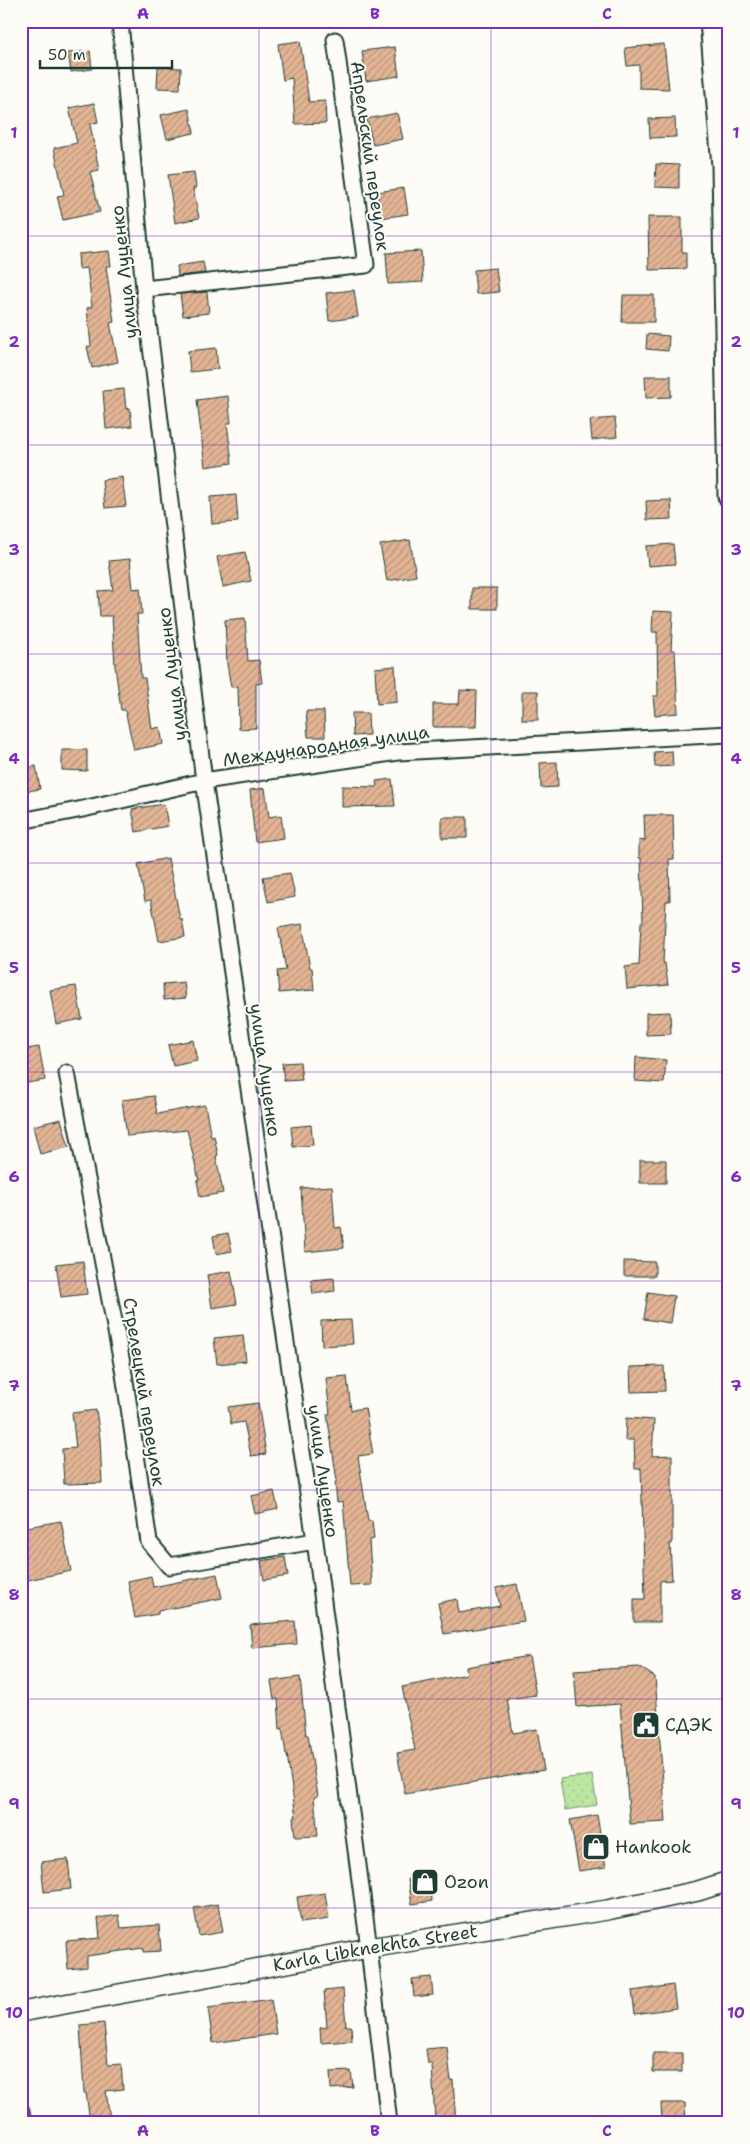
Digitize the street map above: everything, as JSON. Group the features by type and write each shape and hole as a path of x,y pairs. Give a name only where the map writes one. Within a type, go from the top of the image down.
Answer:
{"main road":[{"path":"711,21 723,176 729,496"}],"street":[{"name":"улица Луценко","path":"120,21 144,289 204,781 315,1542 369,1948 389,2123"},
{"name":"Апрельский переулок","path":"144,289 366,265 334,40"},
{"name":"Международная улица","path":"21,821 83,809 204,781 398,752 729,734"},
{"name":"Стрелецкий переулок","path":"67,1073 124,1374 149,1542 170,1566 315,1542"},
{"name":"Karla Libknekhta Street","path":"21,2012 369,1948 607,1910 698,1891 729,1881"},
{"path":"21,2111 23,2123"}],"green space":[{"path":"592,1775 597,1805 565,1810 560,1779"}],"building":[{"path":"300,41 309,102 325,101 326,123 295,124 292,78 283,80 278,44"},
{"path":"664,44 669,89 639,88 639,65 627,66 625,48"},
{"path":"395,47 399,76 366,81 362,51"},
{"path":"90,51 92,69 71,72 68,53"},
{"path":"158,67 181,68 180,89 157,88"},
{"path":"94,103 98,122 90,124 99,170 90,172 100,212 63,220 57,196 64,195 54,148 77,143 69,108"},
{"path":"189,109 194,133 167,139 161,115"},
{"path":"397,113 403,139 373,145 367,119"},
{"path":"675,118 676,137 650,138 649,119"},
{"path":"656,164 679,165 679,188 655,187"},
{"path":"194,172 196,188 193,188 199,218 175,223 168,175"},
{"path":"404,188 408,214 381,218 377,192"},
{"path":"648,217 682,217 682,252 686,252 686,269 649,270"},
{"path":"109,251 111,266 106,266 114,322 110,323 118,362 92,368 87,347 91,346 87,308 92,307 87,268 79,269 78,254"},
{"path":"421,251 423,282 388,284 386,253"},
{"path":"203,262 205,273 178,276 177,266"},
{"path":"496,268 499,292 476,294 474,270"},
{"path":"354,290 358,317 329,321 326,293"},
{"path":"207,292 209,313 183,316 180,294"},
{"path":"623,295 654,295 654,322 622,322"},
{"path":"647,334 669,336 668,351 646,349"},
{"path":"216,348 218,369 190,372 188,351"},
{"path":"645,376 671,376 671,397 646,398"},
{"path":"124,389 126,409 130,408 132,426 106,429 103,391"},
{"path":"228,396 231,423 227,423 232,463 205,467 197,400"},
{"path":"615,418 617,437 592,440 590,420"},
{"path":"122,477 126,506 105,508 102,480"},
{"path":"236,495 238,522 212,524 210,497"},
{"path":"671,500 672,519 647,520 646,501"},
{"path":"410,540 416,576 387,581 380,545"},
{"path":"673,544 675,564 648,566 646,546"},
{"path":"245,552 251,581 223,587 217,557"},
{"path":"130,559 133,589 140,588 142,614 137,614 141,678 145,678 152,729 160,727 163,744 134,750 125,710 121,710 115,666 112,616 100,616 98,591 113,590 109,561"},
{"path":"472,588 497,588 497,609 472,609"},
{"path":"653,611 673,612 671,650 675,650 678,713 655,715 653,696 658,696 657,632 652,632"},
{"path":"245,618 248,661 259,660 262,683 256,684 256,728 239,729 238,686 231,687 227,664 225,620"},
{"path":"395,666 397,702 377,704 375,668"},
{"path":"460,690 477,691 476,727 433,727 433,704 459,704"},
{"path":"522,691 538,691 538,720 522,720"},
{"path":"306,711 324,711 325,737 308,737"},
{"path":"352,713 368,713 369,735 353,736"},
{"path":"62,750 87,750 87,771 62,770"},
{"path":"672,751 673,766 655,767 654,752"},
{"path":"557,762 558,787 541,788 540,763"},
{"path":"36,766 40,789 21,792 21,769"},
{"path":"392,779 395,806 342,807 342,786 377,787 376,781"},
{"path":"265,788 269,817 281,815 284,838 255,842 250,790"},
{"path":"164,804 168,826 136,832 132,809"},
{"path":"644,815 673,815 674,859 669,859 670,901 666,901 663,963 665,963 668,985 627,989 625,967 639,965 641,922 643,922 639,840 645,841"},
{"path":"442,817 467,817 467,838 442,838"},
{"path":"168,858 185,937 159,941 151,900 145,901 138,864"},
{"path":"290,873 295,897 268,902 263,877"},
{"path":"302,924 310,968 312,968 314,990 279,993 277,971 286,970 278,928"},
{"path":"184,982 186,998 164,1000 163,984"},
{"path":"76,986 82,1019 56,1024 50,990"},
{"path":"670,1012 671,1034 646,1035 646,1013"},
{"path":"193,1040 197,1061 173,1066 168,1045"},
{"path":"39,1047 45,1080 21,1084 21,1050"},
{"path":"636,1057 666,1060 664,1083 635,1081"},
{"path":"300,1062 302,1080 284,1081 282,1063"},
{"path":"154,1096 157,1114 205,1105 211,1137 214,1136 218,1155 216,1156 223,1193 200,1197 197,1180 199,1180 187,1130 127,1136 122,1100"},
{"path":"61,1119 69,1147 40,1154 33,1126"},
{"path":"311,1125 313,1145 293,1147 291,1127"},
{"path":"640,1160 666,1160 666,1183 640,1183"},
{"path":"332,1186 335,1228 341,1227 344,1248 305,1252 301,1188"},
{"path":"228,1233 232,1251 216,1254 213,1236"},
{"path":"83,1261 87,1294 61,1297 56,1264"},
{"path":"624,1261 655,1262 655,1276 624,1276"},
{"path":"231,1271 237,1304 212,1308 207,1275"},
{"path":"334,1278 335,1291 313,1294 311,1280"},
{"path":"648,1292 674,1296 670,1323 644,1319"},
{"path":"351,1320 353,1344 322,1346 321,1321"},
{"path":"243,1335 246,1361 217,1364 214,1338"},
{"path":"664,1366 665,1391 631,1392 630,1367"},
{"path":"347,1376 351,1410 365,1408 373,1454 358,1456 368,1521 372,1521 374,1539 369,1540 372,1585 350,1586 343,1501 337,1502 335,1482 337,1481 327,1414 330,1414 326,1378"},
{"path":"258,1403 266,1454 251,1456 244,1422 231,1424 228,1407"},
{"path":"96,1410 100,1438 102,1483 64,1484 62,1449 76,1448 72,1413"},
{"path":"626,1418 654,1420 652,1456 672,1455 672,1544 670,1544 672,1580 660,1581 660,1622 634,1622 634,1599 645,1599 641,1468 635,1469 634,1440 625,1440"},
{"path":"274,1491 278,1509 255,1514 251,1496"},
{"path":"61,1521 71,1571 23,1581 21,1528"},
{"path":"285,1557 288,1576 264,1580 261,1561"},
{"path":"217,1574 222,1598 158,1611 158,1614 135,1618 128,1581 151,1576 153,1587"},
{"path":"517,1584 524,1621 444,1634 438,1603 457,1599 459,1613 500,1606 496,1588"},
{"path":"295,1621 297,1644 252,1648 250,1625"},
{"path":"529,1656 536,1695 507,1699 513,1733 537,1729 544,1770 405,1794 397,1753 415,1750 402,1687 467,1674 466,1667"},
{"path":"639,1667 655,1677 666,1822 630,1824 620,1704 577,1707 574,1671"},
{"path":"300,1677 306,1735 308,1735 318,1796 314,1797 318,1836 295,1837 293,1817 296,1817 287,1754 282,1728 280,1729 278,1699 274,1699 271,1681"},
{"name":"Hankook","path":"597,1815 606,1867 579,1871 570,1820"},
{"path":"68,1859 71,1889 44,1892 41,1862"},
{"path":"429,1876 432,1901 412,1904 408,1879"},
{"path":"325,1893 329,1919 301,1923 297,1897"},
{"path":"218,1904 223,1932 199,1936 194,1908"},
{"path":"119,1915 121,1928 159,1925 161,1951 143,1952 143,1948 87,1956 87,1967 68,1969 66,1941 100,1938 98,1918"},
{"path":"431,1977 433,1995 414,1997 412,1979"},
{"path":"673,1985 676,2008 635,2014 632,1991"},
{"path":"343,1989 346,2026 351,2026 352,2041 321,2043 320,2028 327,2027 324,1991"},
{"path":"271,1999 276,2034 213,2043 208,2008"},
{"path":"104,2023 108,2065 121,2064 123,2089 106,2091 110,2119 90,2121 86,2093 84,2093 80,2025"},
{"path":"447,2047 451,2081 453,2080 456,2123 435,2123 432,2064 428,2064 426,2049"},
{"path":"653,2053 682,2053 682,2072 653,2072"},
{"path":"351,2071 353,2087 331,2089 330,2072"},
{"path":"661,2103 685,2103 686,2123 662,2123"}],"place":[{"name":"СДЭК","path":"646,1725"},
{"name":"Hankook","path":"596,1847"},
{"name":"Ozon","path":"425,1882"}]}
